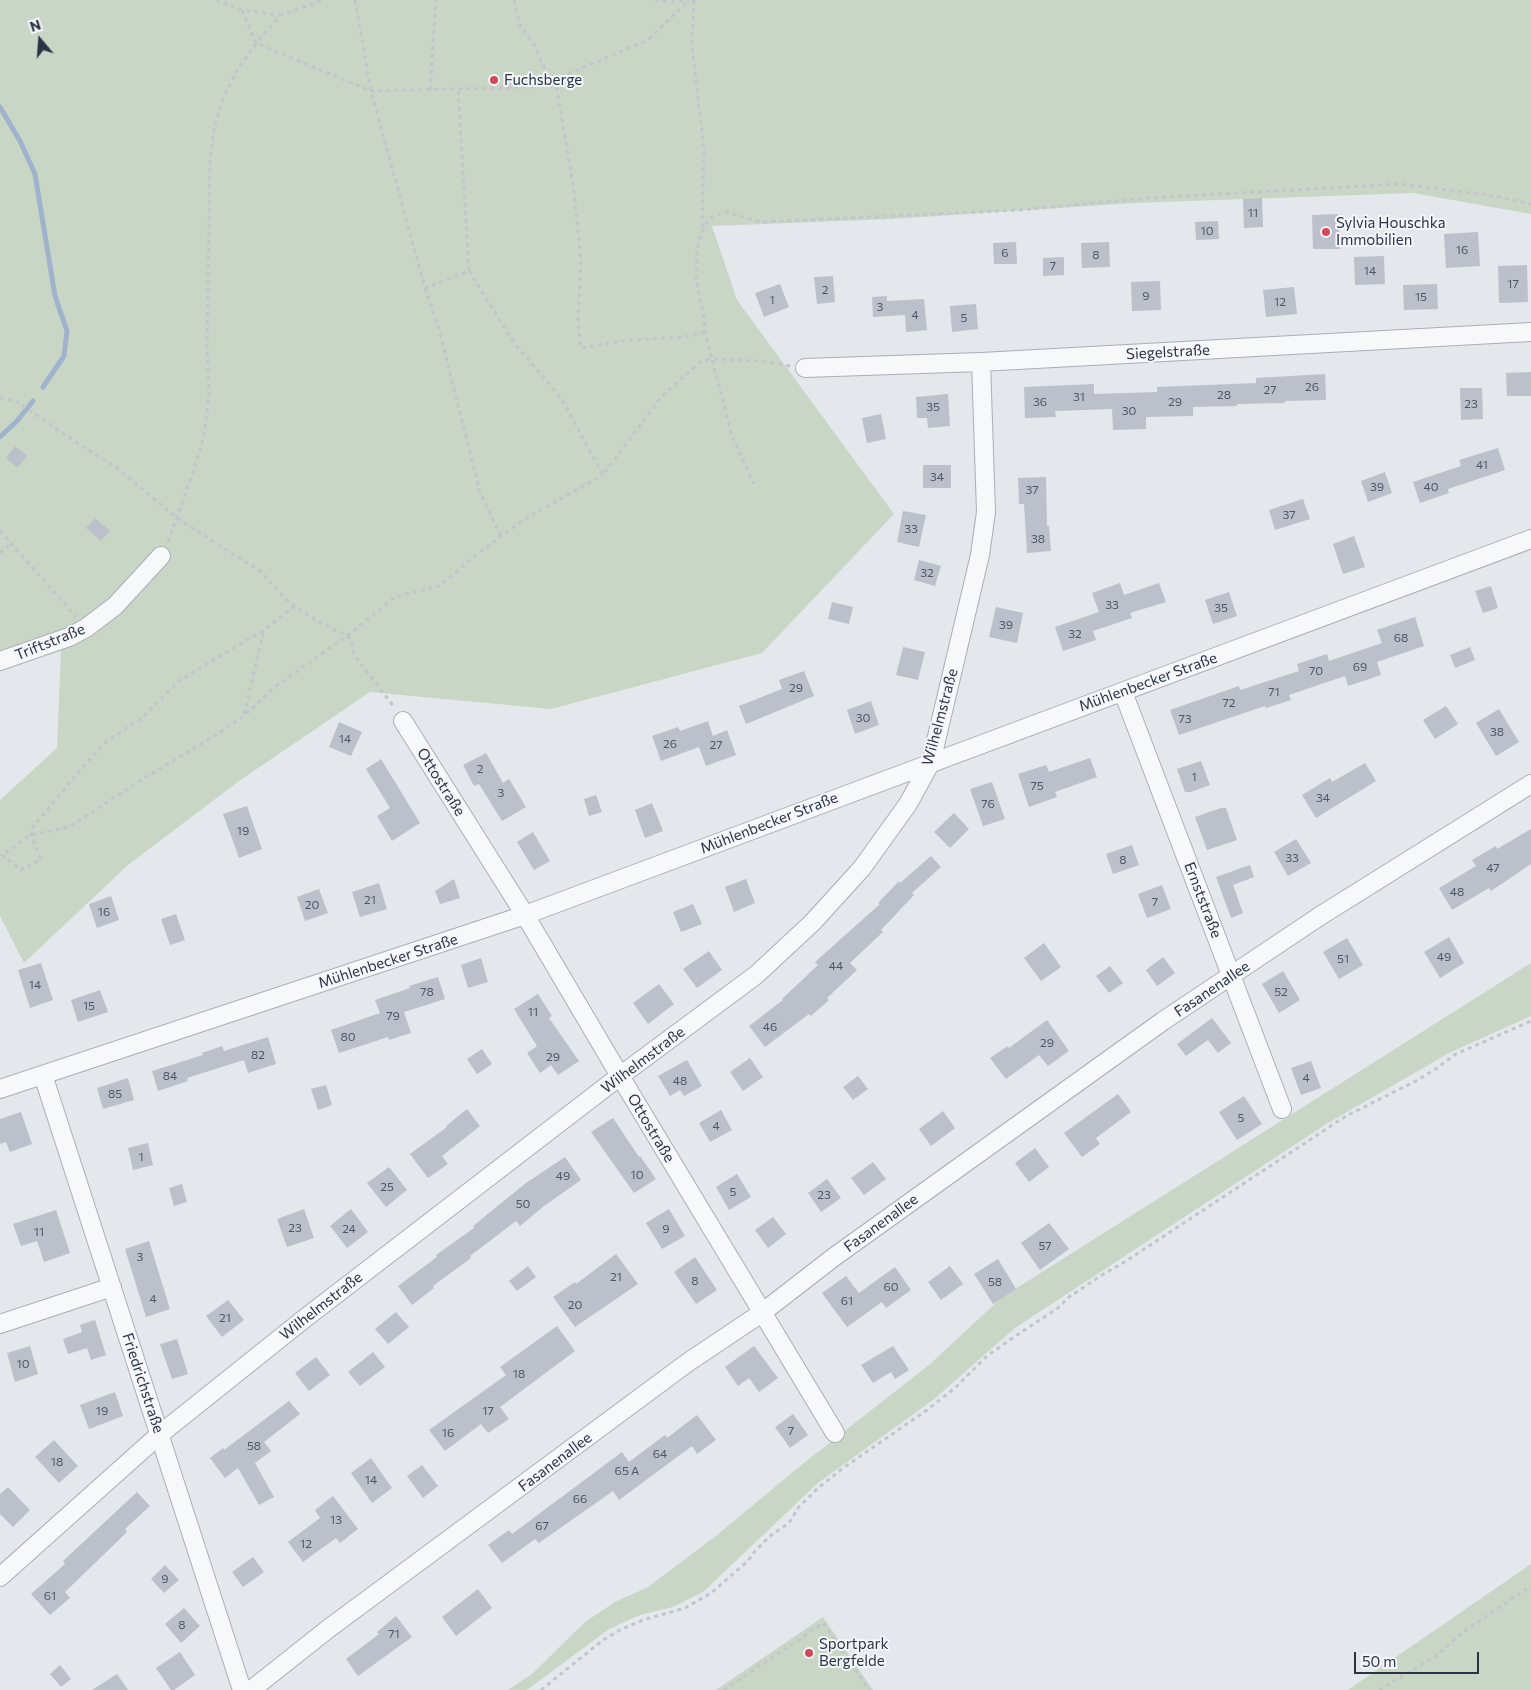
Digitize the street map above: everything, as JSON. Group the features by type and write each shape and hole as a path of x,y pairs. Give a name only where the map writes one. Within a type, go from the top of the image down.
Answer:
{"street":[{"name":"Siegelstraße","path":"805,368 981,362 1531,332"},
{"name":"Wilhelmstraße","path":"0,1577 159,1435 304,1319 620,1076 750,979 812,924 876,851 908,804 931,762 980,555 986,498 981,362"},
{"name":"Mühlenbecker Straße","path":"0,1090 525,916 1531,538"},
{"name":"Triftstraße","path":"0,661 69,637 86,628 115,606 160,556"},
{"name":"Ernststraße","path":"1123,692 1282,1109"},
{"name":"Ottostraße","path":"401,717 525,916 835,1434"},
{"name":"Fasanenallee","path":"251,1690 328,1628 687,1364 763,1312 834,1257 1163,1021 1320,916 1531,784"},
{"name":"Friedrichstraße","path":"43,1075 242,1690"},
{"path":"0,1324 112,1287"}],"path":[{"path":"216,0 242,10 281,15 324,0"},
{"path":"355,0 371,91 425,288 439,330 480,492 500,537"},
{"path":"430,90 436,0"},
{"path":"514,0 520,24 535,46 550,81"},
{"path":"655,0 672,2 689,0"},
{"path":"242,10 256,43 371,91 430,90 537,87 648,40 689,0"},
{"path":"694,0 692,45 704,149 702,234"},
{"path":"160,556 169,542 178,518 202,443 209,393 207,347 210,169 214,129 222,101 236,72 256,43 281,15"},
{"path":"556,79 573,183 582,261 578,322 581,348 629,340 685,337 705,332"},
{"path":"458,89 469,271 514,343 562,398 603,475"},
{"path":"754,484 732,436 705,332 696,279 697,250 702,234 708,220 719,213 726,212 760,222 1019,210 1148,198 1402,184 1495,196 1531,204"},
{"path":"425,288 469,271"},
{"path":"295,606 264,630 180,680 142,718 106,742 32,828 32,835 41,859 21,870 2,855 32,835 69,827 138,782 218,734 244,716 275,687 347,636 395,597 440,586 473,557 524,519 603,475 661,398 700,362 712,360 762,361 805,368"},
{"path":"0,398 16,401 78,444 117,468 178,518 260,571 295,606 314,619 347,636 351,640 354,655 386,694 401,717"},
{"path":"0,531 86,628"},
{"path":"0,553 12,544"},
{"path":"244,716 264,630"},
{"path":"541,1690 604,1640 620,1630 643,1620 684,1608 711,1593 748,1561 770,1536 790,1523 798,1508 818,1488 843,1468 927,1410 956,1387 987,1356 1058,1308 1070,1297 1105,1273 1123,1264 1346,1116 1403,1088 1437,1068 1456,1054 1531,1021"},
{"path":"1379,1690 1436,1656 1463,1632 1531,1586"},
{"path":"724,1690 823,1623 869,1690"}],"green space":[{"path":"0,0 1531,0 1531,214 1413,193 1134,203 891,219 712,226 737,300 894,514 762,653 551,709 370,692 239,781 128,865 24,963 0,916 0,800 57,748 61,649 0,652"},
{"path":"1531,963 1531,1016 1449,1053 1328,1123 1015,1328 933,1400 818,1483 703,1592 673,1607 640,1615 609,1629 527,1690 508,1690 532,1674 585,1622 615,1602 648,1587 717,1535 805,1462 929,1365 1001,1298"},
{"path":"1531,1564 1531,1690 1348,1690"},
{"name":"Sportpark Bergfelde","path":"823,1617 873,1690 716,1690"}],"building":[{"path":"1262,198 1263,227 1244,228 1243,199"},
{"name":"Sylvia Houschka Immobilien","path":"1338,214 1340,249 1313,249 1312,215"},
{"path":"1218,221 1219,239 1196,240 1195,222"},
{"path":"1478,232 1480,266 1446,268 1444,234"},
{"path":"1016,242 1017,264 994,264 993,243"},
{"path":"1109,242 1110,267 1082,268 1081,243"},
{"path":"1384,256 1385,284 1355,285 1354,257"},
{"path":"1064,257 1064,275 1043,276 1043,258"},
{"path":"1527,265 1528,302 1499,303 1498,266"},
{"path":"833,276 835,302 817,304 814,277"},
{"path":"1160,281 1161,310 1132,311 1131,282"},
{"path":"780,284 789,307 764,317 755,293"},
{"path":"1437,284 1438,309 1404,310 1403,285"},
{"path":"1294,287 1297,314 1266,317 1263,290"},
{"path":"887,296 887,301 924,299 927,330 906,332 905,315 873,317 872,297"},
{"path":"976,304 978,329 952,332 950,306"},
{"path":"1531,372 1531,396 1507,396 1506,373"},
{"path":"1325,374 1326,400 1193,407 1193,416 1146,417 1146,429 1113,430 1112,409 1055,411 1056,417 1025,418 1024,387 1094,384 1094,394 1157,392 1157,387 1256,383 1256,378"},
{"path":"1460,388 1482,388 1483,419 1461,420"},
{"path":"948,394 950,426 928,428 927,418 917,418 916,397"},
{"path":"881,414 886,439 867,443 862,418"},
{"path":"15,446 27,456 17,468 6,458"},
{"path":"1498,448 1505,470 1448,489 1449,493 1420,503 1413,482 1461,466 1459,460"},
{"path":"923,465 951,465 951,488 923,488"},
{"path":"1385,472 1392,493 1368,502 1361,481"},
{"path":"1046,477 1047,526 1049,526 1051,551 1027,553 1024,504 1019,504 1018,478"},
{"path":"1303,499 1310,519 1275,530 1269,510"},
{"path":"903,511 926,515 919,547 897,542"},
{"path":"95,518 110,531 101,541 86,528"},
{"path":"1354,536 1365,567 1343,574 1333,544"},
{"path":"919,560 941,566 935,586 914,580"},
{"path":"1120,583 1124,595 1159,583 1166,602 1130,613 1132,618 1093,631 1096,640 1063,651 1055,627 1099,612 1092,593"},
{"path":"1491,586 1498,608 1483,613 1475,591"},
{"path":"1229,592 1237,616 1213,624 1205,600"},
{"path":"832,602 853,607 849,624 828,619"},
{"path":"996,607 1023,613 1017,643 989,637"},
{"path":"1415,617 1424,646 1377,662 1381,675 1348,686 1345,676 1289,695 1291,700 1266,708 1265,706 1179,735 1170,710 1239,686 1240,690 1299,671 1297,664 1327,654 1329,661 1382,643 1377,630"},
{"path":"903,647 925,652 918,680 896,675"},
{"path":"1470,647 1475,660 1455,668 1450,655"},
{"path":"804,671 814,696 746,724 739,706 782,689 779,680"},
{"path":"871,701 879,725 855,734 847,710"},
{"path":"1446,706 1458,724 1435,739 1423,720"},
{"path":"1499,709 1519,742 1496,756 1476,723"},
{"path":"708,721 713,736 727,730 736,755 706,766 699,747 661,761 652,736 678,727 680,731"},
{"path":"339,722 362,732 351,756 329,747"},
{"path":"486,753 503,783 509,779 526,807 502,821 479,784 474,786 463,765"},
{"path":"1090,758 1097,777 1055,792 1057,797 1029,807 1018,774 1046,765 1049,772"},
{"path":"381,759 420,823 392,841 377,816 390,808 366,769"},
{"path":"1201,761 1210,785 1191,792 1185,792 1177,769"},
{"path":"1365,763 1376,781 1316,818 1302,795 1330,778 1332,782"},
{"path":"992,782 1005,819 983,826 970,789"},
{"path":"596,795 602,812 589,816 584,799"},
{"path":"652,803 663,831 645,838 635,810"},
{"path":"247,806 262,849 239,858 223,814"},
{"path":"1226,808 1237,840 1207,850 1195,817"},
{"path":"954,813 969,829 950,848 934,832"},
{"path":"1531,829 1531,864 1491,891 1489,888 1452,910 1439,888 1476,866 1472,860 1496,846 1497,849"},
{"path":"533,832 550,861 534,870 517,842"},
{"path":"1296,839 1311,863 1288,876 1274,852"},
{"path":"1132,845 1139,865 1113,874 1106,854"},
{"path":"931,856 941,867 912,893 914,895 881,930 883,932 850,963 857,970 811,1016 809,1014 765,1047 749,1026 783,1000 818,965 815,962 880,904 878,903 899,881 900,883"},
{"path":"1250,865 1254,877 1233,885 1243,913 1231,918 1216,877"},
{"path":"454,879 460,898 440,904 435,891"},
{"path":"746,879 755,903 734,912 725,887"},
{"path":"379,883 387,909 360,917 352,892"},
{"path":"1162,885 1171,909 1147,918 1138,894"},
{"path":"319,889 328,913 305,921 297,897"},
{"path":"111,896 119,920 97,928 89,904"},
{"path":"693,904 702,924 681,932 673,912"},
{"path":"176,914 185,940 170,945 161,919"},
{"path":"1449,937 1464,963 1440,978 1424,952"},
{"path":"1347,938 1363,965 1339,979 1323,952"},
{"path":"1044,943 1061,967 1041,981 1024,958"},
{"path":"709,951 722,970 697,988 683,969"},
{"path":"1163,957 1175,973 1157,986 1146,970"},
{"path":"481,958 488,982 468,988 461,965"},
{"path":"41,963 53,1000 30,1008 18,970"},
{"path":"1110,966 1123,983 1109,993 1096,976"},
{"path":"1283,971 1300,1000 1279,1013 1262,984"},
{"path":"438,977 445,999 404,1012 411,1033 389,1040 388,1037 339,1053 331,1030 380,1013 375,1000"},
{"path":"659,984 674,1004 648,1024 633,1003"},
{"path":"100,990 108,1012 78,1022 71,1000"},
{"path":"538,994 552,1016 549,1018 579,1061 558,1075 551,1065 540,1073 527,1053 537,1046 514,1009"},
{"path":"1212,1018 1231,1043 1218,1053 1208,1040 1186,1056 1177,1044"},
{"path":"1047,1020 1069,1051 1048,1066 1039,1055 1006,1079 990,1058 1008,1046 1009,1048"},
{"path":"268,1037 276,1064 248,1073 244,1060 187,1078 188,1081 158,1091 152,1071 203,1055 202,1053 222,1046 224,1051"},
{"path":"482,1049 492,1064 477,1074 467,1059"},
{"path":"750,1058 763,1077 743,1091 730,1072"},
{"path":"687,1060 702,1086 684,1096 680,1090 670,1096 658,1076"},
{"path":"1311,1061 1321,1088 1301,1095 1291,1068"},
{"path":"858,1076 868,1089 853,1100 843,1087"},
{"path":"128,1078 134,1100 103,1109 97,1088"},
{"path":"326,1085 332,1105 318,1110 311,1089"},
{"path":"1118,1094 1131,1112 1096,1138 1100,1144 1082,1157 1064,1133"},
{"path":"1244,1096 1262,1124 1237,1140 1219,1112"},
{"path":"467,1109 480,1126 442,1156 448,1164 428,1178 410,1154 447,1127"},
{"path":"721,1110 732,1130 710,1142 699,1123"},
{"path":"943,1111 955,1128 931,1146 919,1129"},
{"path":"21,1112 32,1144 10,1152 6,1142 0,1144 0,1119"},
{"path":"613,1118 656,1179 634,1193 591,1132"},
{"path":"148,1143 153,1165 133,1170 128,1148"},
{"path":"1035,1148 1049,1167 1029,1182 1015,1163"},
{"path":"565,1157 581,1180 544,1206 520,1226 516,1221 470,1256 471,1258 433,1286 434,1288 412,1305 398,1286 437,1257 436,1255 474,1228 473,1226 526,1183"},
{"path":"873,1162 886,1179 864,1195 851,1178"},
{"path":"389,1167 407,1190 386,1207 367,1183"},
{"path":"737,1174 751,1197 729,1210 716,1187"},
{"path":"827,1179 841,1198 821,1212 808,1193"},
{"path":"182,1184 187,1202 174,1206 169,1188"},
{"path":"304,1209 314,1238 287,1247 277,1219"},
{"path":"351,1209 368,1232 347,1248 330,1226"},
{"path":"669,1209 685,1236 662,1249 646,1223"},
{"path":"56,1210 70,1253 44,1262 37,1241 21,1246 13,1224"},
{"path":"773,1217 786,1234 768,1248 755,1230"},
{"path":"1049,1223 1069,1249 1040,1270 1021,1243"},
{"path":"149,1241 170,1309 146,1317 125,1249"},
{"path":"616,1254 638,1284 575,1327 553,1297 575,1282 576,1284"},
{"path":"695,1257 717,1290 696,1304 674,1272"},
{"path":"998,1259 1016,1289 993,1304 974,1274"},
{"path":"528,1266 536,1277 517,1291 509,1281"},
{"path":"950,1266 963,1284 941,1300 928,1282"},
{"path":"895,1267 911,1290 886,1308 882,1302 847,1327 822,1293 846,1276 859,1293"},
{"path":"228,1300 244,1320 222,1337 206,1316"},
{"path":"396,1312 409,1327 388,1344 375,1329"},
{"path":"95,1320 106,1355 91,1360 87,1348 68,1354 63,1339 82,1332 80,1325"},
{"path":"557,1326 575,1351 500,1407 509,1419 488,1433 481,1424 445,1451 429,1430 506,1375 500,1367"},
{"path":"177,1339 188,1374 172,1379 160,1344"},
{"path":"30,1346 38,1374 15,1382 7,1353"},
{"path":"754,1346 778,1378 759,1392 749,1378 738,1386 725,1367"},
{"path":"893,1346 909,1370 895,1379 891,1372 873,1383 861,1365"},
{"path":"373,1352 385,1367 360,1386 348,1372"},
{"path":"316,1357 330,1375 309,1391 295,1373"},
{"path":"115,1392 123,1416 89,1429 80,1405"},
{"path":"289,1401 300,1414 264,1442 271,1451 255,1463 274,1497 259,1505 238,1468 225,1478 210,1458 223,1448 224,1450"},
{"path":"793,1414 808,1435 790,1448 775,1427"},
{"path":"697,1415 716,1440 697,1454 692,1446 619,1500 613,1491 539,1543 535,1539 502,1563 488,1545 509,1530 512,1534 622,1452 629,1462 665,1435 667,1438"},
{"path":"54,1440 78,1466 59,1483 35,1457"},
{"path":"371,1458 392,1488 372,1503 351,1473"},
{"path":"422,1465 438,1486 423,1498 407,1476"},
{"path":"8,1487 30,1510 13,1527 0,1514 0,1494"},
{"path":"137,1492 150,1506 125,1529 127,1532 65,1592 70,1598 50,1615 31,1594 65,1564 63,1561"},
{"path":"333,1496 358,1529 340,1543 336,1538 303,1562 288,1542 320,1518 315,1510"},
{"path":"253,1557 264,1572 243,1587 232,1572"},
{"path":"165,1565 179,1580 164,1593 151,1579"},
{"path":"478,1589 492,1608 456,1636 442,1617"},
{"path":"184,1608 200,1626 181,1643 165,1624"},
{"path":"396,1616 412,1637 358,1676 346,1659 379,1634 377,1632"},
{"path":"180,1652 195,1675 174,1690 171,1690 156,1668"},
{"path":"60,1665 71,1679 61,1687 50,1674"},
{"path":"117,1674 128,1690 92,1690"}],"waterway":[{"path":"0,107 20,141 35,174 55,296 67,331 64,356 43,387"},
{"path":"0,437 16,422 33,401"}],"place":[{"name":"Fuchsberge","path":"494,80"},
{"name":"Sylvia Houschka Immobilien","path":"1326,232"},
{"name":"Sportpark Bergfelde","path":"809,1653"}]}
